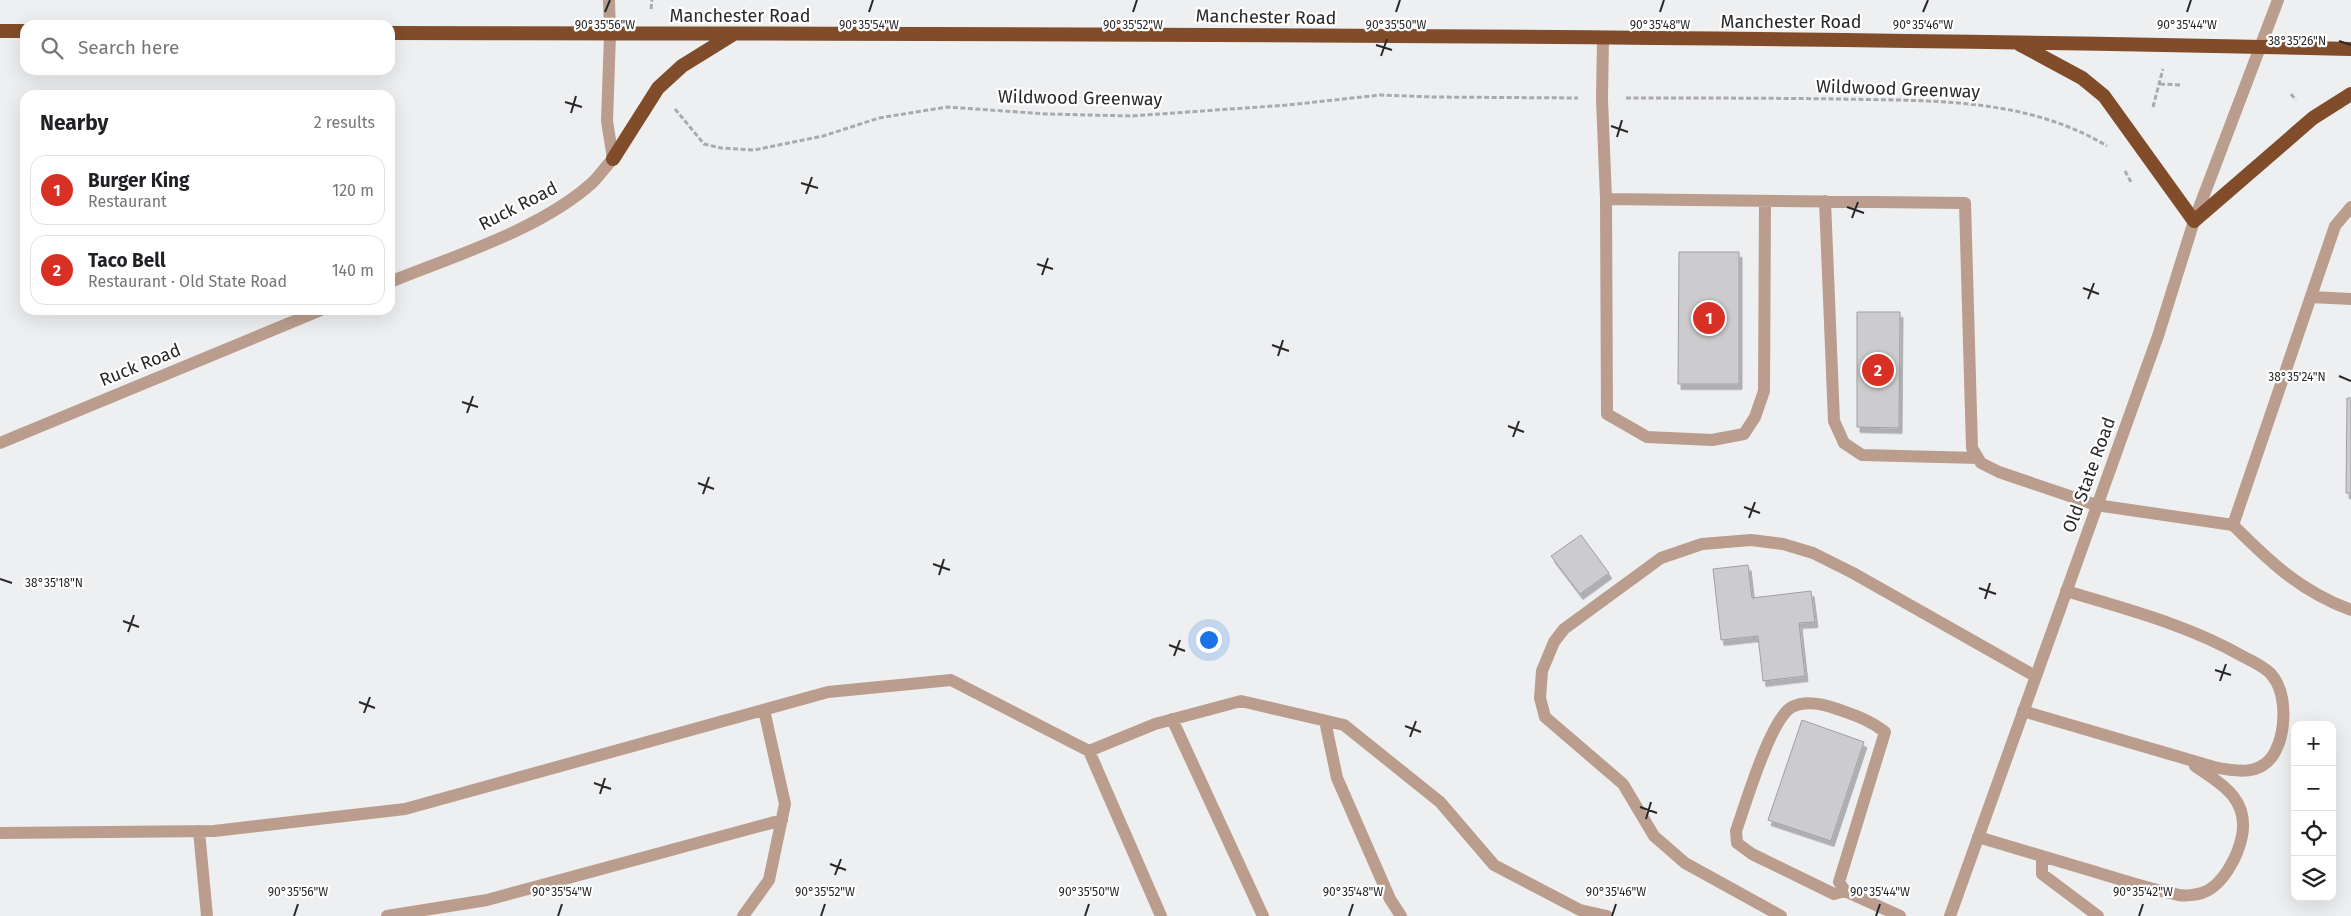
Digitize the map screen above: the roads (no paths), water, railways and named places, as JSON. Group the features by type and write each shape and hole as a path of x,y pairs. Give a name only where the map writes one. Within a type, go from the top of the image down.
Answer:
{"highway":[{"path":"0,31 20,30"},
{"name":"Manchester Road","path":"395,33 1178,35 2016,42 2351,49"},
{"path":"613,159 658,88 682,66 732,35"},
{"path":"2016,42 2082,78 2104,96 2194,221 2313,118 2351,94"}],"street":[{"path":"608,0 610,35 607,121 613,159"},
{"name":"Old State Road","path":"1950,916 2158,336 2194,221 2278,0"},
{"path":"1603,39 1602,98 1606,199 1607,414 1647,437 1712,440 1744,434 1755,417 1764,391 1765,200"},
{"name":"Ruck Road","path":"395,280 506,234 556,210 593,182 613,159"},
{"path":"1606,199 1965,203 1972,448 1981,463 1999,472 2096,505 2233,525 2278,569 2320,597 2351,610"},
{"path":"1826,201 1834,421 1844,443 1862,455 1978,458"},
{"path":"2233,525 2336,226 2351,207"},
{"path":"2311,297 2351,299"},
{"name":"Ruck Road","path":"0,443 309,315"},
{"path":"1781,916 1685,863 1654,836 1623,784 1545,717 1540,698 1542,672 1554,642 1564,629 1661,558 1702,544 1751,540 1783,544 1813,553 1853,573 2035,676"},
{"path":"2023,711 2234,771 2259,768 2268,763 2281,736 2283,717 2278,684 2269,672 2230,648 2154,617 2066,591"},
{"path":"0,833 198,831 405,809 828,692 951,680 1090,751 1161,916"},
{"path":"1090,751 1155,724 1241,701 1344,725 1440,802 1494,865 1580,910 1607,916"},
{"path":"1845,891 1834,894 1752,854 1737,843 1736,831 1774,728 1784,712 1792,706 1806,703 1823,704 1864,718 1885,732 1839,882 1845,891 1900,916"},
{"path":"743,916 769,880 785,804 764,710"},
{"path":"1172,719 1263,916"},
{"path":"1325,721 1338,778 1390,899 1401,916"},
{"path":"1978,837 2182,895 2202,893 2219,883 2240,846 2244,828 2243,813 2235,798 2222,784 2183,758"},
{"path":"387,916 487,900 782,820"},
{"path":"198,831 207,916"},
{"path":"2042,856 2042,874 2098,916"}],"place":[{"name":"Burger King","path":"1709,318"},
{"name":"Taco Bell","path":"1878,370"}]}
